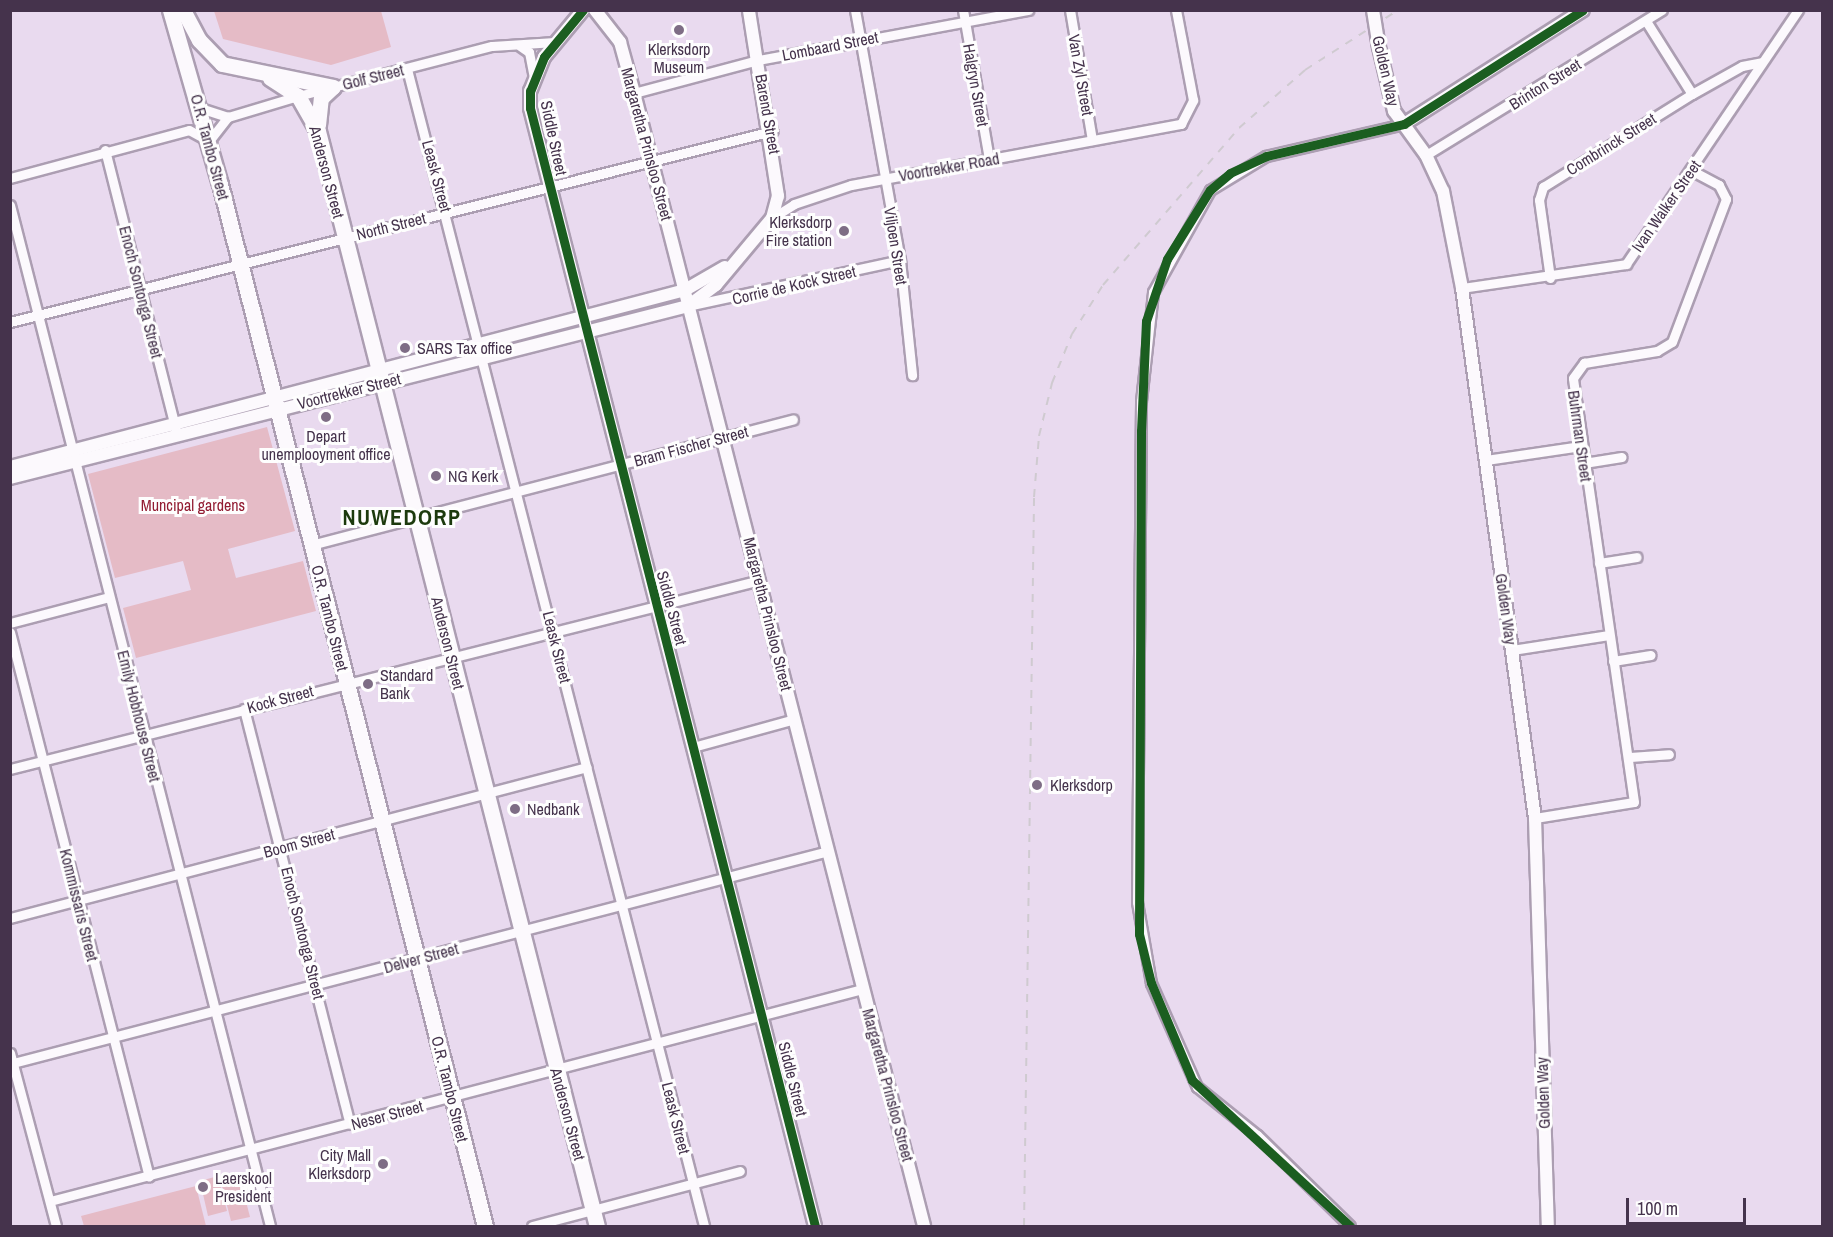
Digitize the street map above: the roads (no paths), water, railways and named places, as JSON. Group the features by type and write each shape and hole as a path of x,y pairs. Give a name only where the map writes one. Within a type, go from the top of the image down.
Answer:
{"main road":[{"name":"O.R. Tambo Street","path":"170,10 209,141 418,959 484,1227"},
{"path":"183,10 199,40 222,64 270,78 333,87"},
{"name":"Anderson Street","path":"270,78 298,96 318,131 597,1227"},
{"path":"318,131 318,106 333,87"}],"street":[{"name":"Siddle Street","path":"583,10 555,42 534,77 530,108 619,466 815,1227"},
{"name":"Margaretha Prinsloo Street","path":"596,10 620,42 634,93 924,1227"},
{"name":"Barend Street","path":"749,10 779,175 772,218"},
{"name":"Viljoen Street","path":"855,10 900,260 912,375"},
{"name":"Halgryn Street","path":"963,10 989,159"},
{"name":"Lombaard Street","path":"634,93 758,60 860,39 1028,10"},
{"name":"Van Zyl Street","path":"1070,10 1092,140"},
{"name":"Voortrekker Road","path":"688,306 716,285 733,261 772,218 821,193 884,178 1172,127 1186,119 1193,100 1176,10"},
{"name":"Golden Way","path":"1373,10 1389,100 1426,155 1449,210 1462,288 1535,818 1548,1227"},
{"path":"1350,1227 1257,1135 1197,1087 1151,983 1137,902 1141,402 1153,292 1210,190 1266,156 1404,124 1583,10"},
{"name":"Brinton Street","path":"1426,155 1662,10"},
{"name":"Ivan Walker Street","path":"1462,288 1550,278 1626,264 1798,10"},
{"path":"1646,21 1692,94"},
{"name":"Golf Street","path":"228,117 298,96 492,46 555,42"},
{"path":"520,46 529,52 534,77"},
{"name":"Combrinck Street","path":"1550,278 1539,208 1543,187 1692,94 1742,66 1762,62"},
{"name":"Leask Street","path":"407,69 447,212 704,1227"},
{"path":"10,178 105,150 189,130 209,141 228,117 200,108"},
{"name":"North Street","path":"10,322 772,131"},
{"name":"Enoch Sontonga Street","path":"105,150 176,429"},
{"name":"Buhrman Street","path":"1535,818 1634,802 1630,757 1613,661 1581,446 1576,369 1663,350 1676,334 1726,199 1719,185 1691,170"},
{"name":"Emily Hobhouse Street","path":"10,205 270,1227"},
{"name":"Corrie de Kock Street","path":"688,306 900,260"},
{"name":"Voortrekker Road","path":"685,290 733,261"},
{"name":"Voortrekker Street","path":"10,467 75,455 380,377 481,345 685,290"},
{"name":"Voortrekker Street","path":"380,377 483,359 688,306"},
{"name":"Bram Fischer Street","path":"311,545 793,419"},
{"path":"1486,460 1581,446"},
{"name":"Voortrekker Street","path":"10,478 75,455"},
{"path":"1584,464 1622,457"},
{"path":"1599,563 1636,557"},
{"name":"Kock Street","path":"10,769 346,682 760,580"},
{"path":"10,623 109,597"},
{"name":"Kommissaris Street","path":"10,632 44,760 111,1037 149,1177"},
{"path":"1512,650 1609,635"},
{"path":"1613,661 1651,655"},
{"name":"Enoch Sontonga Street","path":"244,709 317,986 350,1124"},
{"path":"693,747 795,719"},
{"path":"1630,757 1669,754"},
{"name":"Boom Street","path":"10,918 587,767"},
{"name":"Delver Street","path":"12,1058 111,1037 216,1008 317,986 828,851"},
{"name":"Neser Street","path":"50,1201 863,989"},
{"path":"12,1058 56,1227"},
{"path":"532,1227 740,1171"}],"railway":[{"path":"1024,1226 1034,497 1039,436 1052,383 1072,334 1103,285 1239,128 1305,70 1398,10"}],"place":[{"name":"Klerksdorp Museum","path":"679,30"},
{"name":"Klerksdorp Fire station","path":"844,231"},
{"name":"SARS Tax office","path":"405,348"},
{"name":"Depart unemplooyment office","path":"326,417"},
{"name":"NG Kerk","path":"436,476"},
{"name":"Standard Bank","path":"368,684"},
{"name":"Klerksdorp","path":"1037,785"},
{"name":"Nedbank","path":"515,809"},
{"name":"City Mall Klerksdorp","path":"383,1164"},
{"name":"Laerskool President","path":"203,1187"}],"district":[{"name":"NUWEDORP","path":"402,518"}],"park label":[{"name":"Muncipal gardens","path":"193,505"}]}
